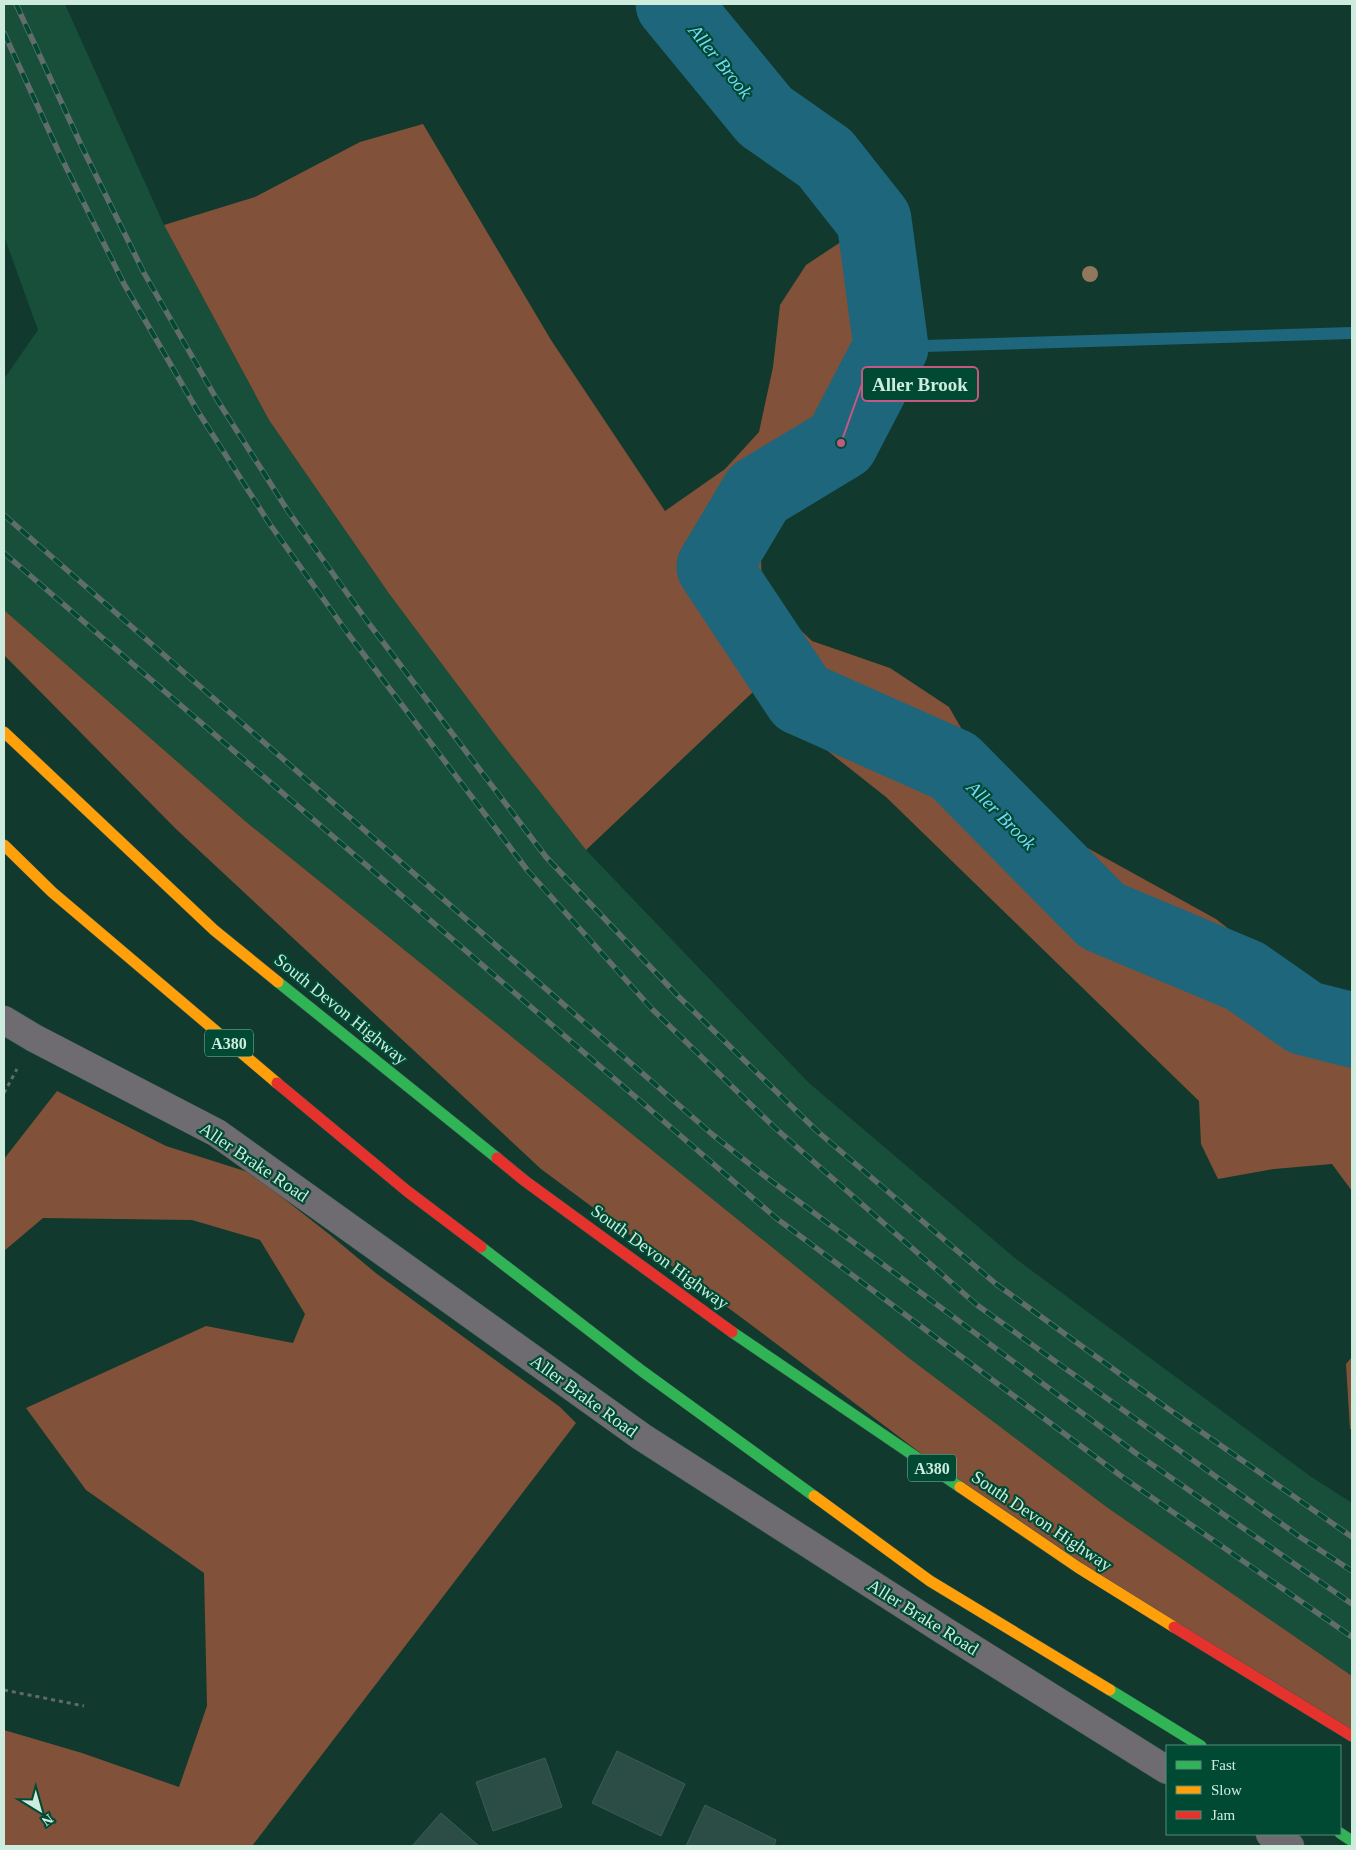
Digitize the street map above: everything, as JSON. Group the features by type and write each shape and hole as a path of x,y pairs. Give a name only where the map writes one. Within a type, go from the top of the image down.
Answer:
{"highway":[{"name":"South Devon Highway","path":"4,732 214,930 533,1186 723,1326 1079,1568 1352,1736"},
{"name":"A380","path":"4,845 52,892 274,1081 407,1191 642,1371 930,1581 1200,1745"},
{"name":"A380","path":"4,859 52,892"},
{"path":"1341,1834 1352,1841"}],"street":[{"name":"Aller Brake Road","path":"4,1020 34,1038 217,1133 642,1437 951,1636 1166,1769"},
{"path":"1272,1835 1290,1846"}],"path":[{"path":"4,1690 84,1706"}],"shaded area":[{"path":"4,4 65,4 164,225 269,420 390,595 499,740 586,850 809,1083 1016,1259 1310,1476 1352,1503 1352,1676 1108,1508 909,1358 245,821 4,610 4,379 38,330 4,236"},
{"path":"423,124 551,340 665,511 725,469 759,432 773,367 780,305 806,265 874,220 918,287 919,346 874,410 760,523 762,593 812,641 890,668 949,707 979,759 1073,840 1216,919 1336,1012 1352,1018 1352,1191 1332,1164 1274,1169 1218,1179 1201,1144 1199,1101 886,797 753,692 586,850 499,740 390,595 269,420 164,225 255,197 360,142"},
{"path":"4,610 245,821 909,1358 1108,1508 1352,1676 1352,1735 1079,1573 746,1321 541,1169 176,829 4,655"},
{"path":"57,1091 166,1146 251,1173 377,1274 560,1407 576,1423 252,1846 4,1846 4,1730 82,1753 179,1787 207,1706 204,1573 86,1490 26,1408 206,1326 293,1343 305,1314 260,1240 192,1220 43,1218 4,1251 4,1159"},
{"path":"1352,1357 1352,1429 1350,1429 1346,1364"}],"building":[{"path":"617,1751 685,1784 661,1836 592,1803"},
{"path":"545,1758 562,1807 493,1831 476,1782"},
{"path":"705,1805 776,1840 774,1846 686,1846"},
{"path":"441,1813 479,1846 412,1846"}],"waterway":[{"name":"Aller Brook","path":"673,4 765,116 825,158 874,220 891,347 841,443 758,493 714,567 801,698 954,766 1102,916 1245,976 1305,1018 1352,1030"},
{"path":"891,347 1352,333"}],"railway":[{"path":"16,4 82,147 144,273 216,398 288,511 367,621 546,857 678,996 817,1131 996,1284 1167,1408 1352,1537"},
{"path":"4,33 61,157 124,284 197,410 269,523 349,635 528,871 652,1009 774,1127 977,1305 1300,1537 1352,1571"},
{"path":"4,515 713,1135 766,1177 1137,1454 1352,1604"},
{"path":"4,553 776,1218 1121,1476 1352,1637"}],"traffic: fast":[{"path":"278,982 497,1158"},
{"path":"481,1247 642,1371 814,1496"},
{"path":"732,1332 960,1487"},
{"path":"1110,1690 1199,1745"},
{"path":"1341,1834 1352,1841"}],"traffic: slow":[{"path":"4,732 214,930 278,982"},
{"path":"4,845 52,892 277,1083"},
{"path":"960,1487 1079,1568 1174,1627"},
{"path":"814,1496 930,1581 1110,1690"}],"traffic: jam":[{"path":"277,1083 407,1191 481,1247"},
{"path":"497,1158 525,1181 732,1332"},
{"path":"1174,1627 1352,1736"}],"place":[{"name":"Aller Brook","path":"841,443"}]}
